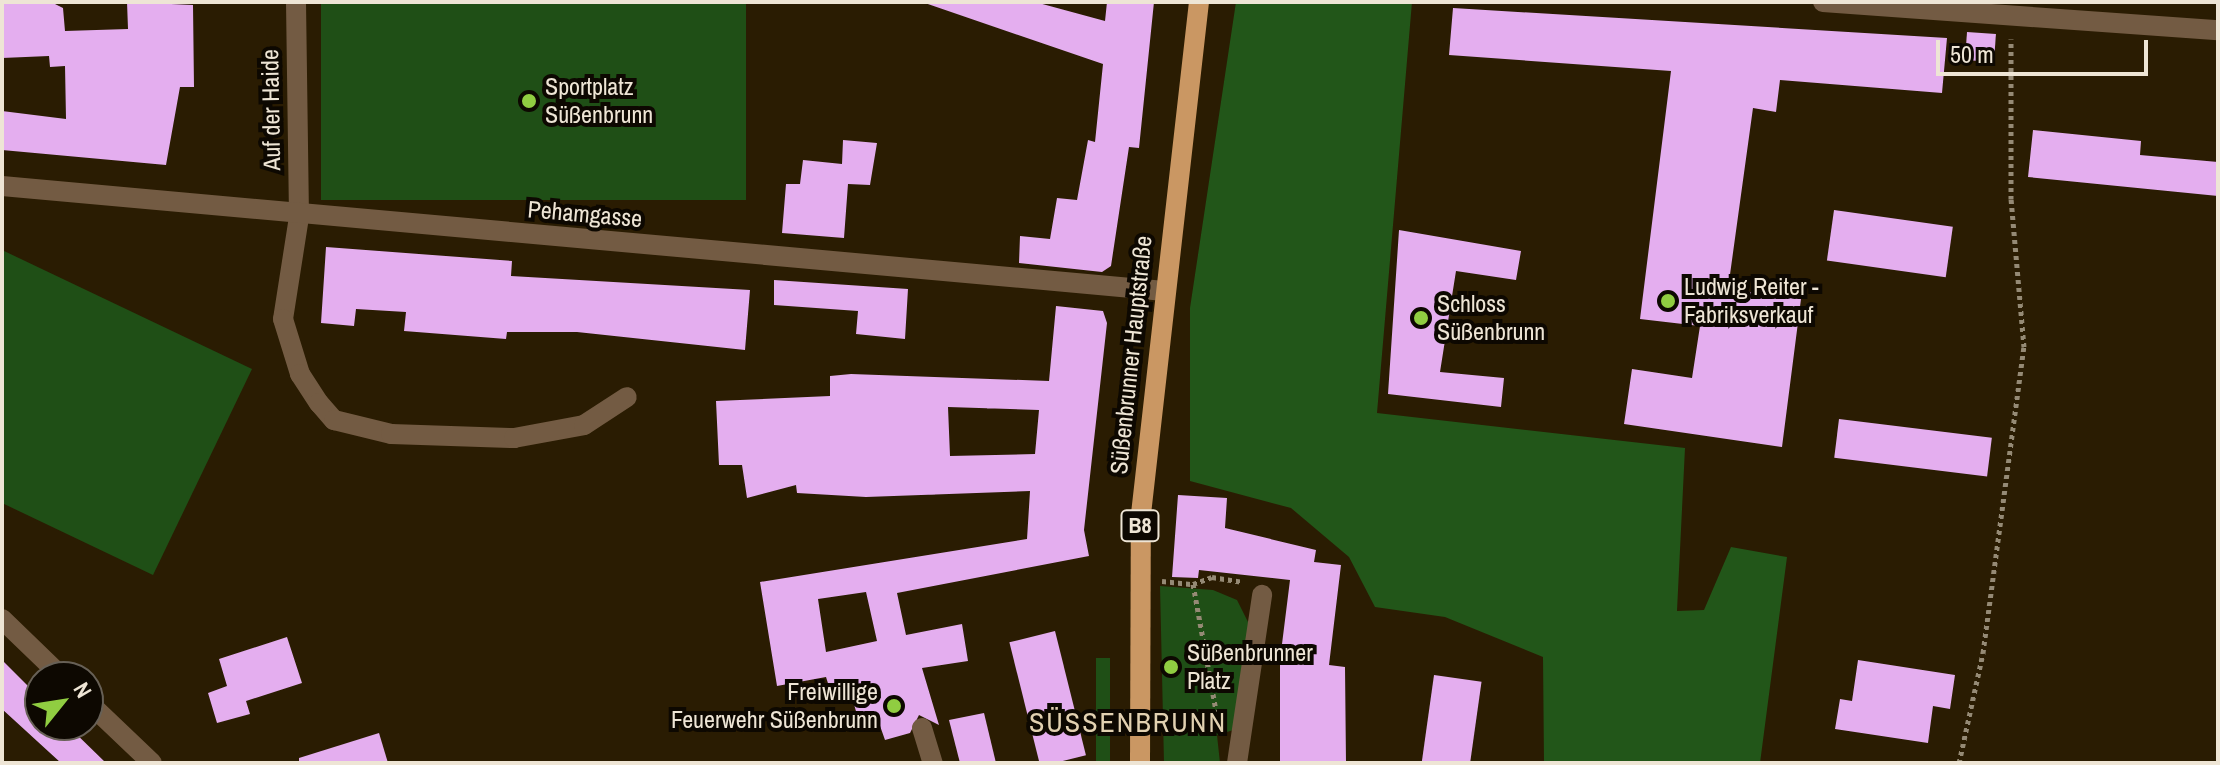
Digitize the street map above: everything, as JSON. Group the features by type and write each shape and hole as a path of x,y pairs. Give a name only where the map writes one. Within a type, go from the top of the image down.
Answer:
{"main road":[{"name":"Süßenbrunner Hauptstraße","path":"1140,763 1137,573 1164,291 1199,2"}],"street":[{"name":"Auf der Haide","path":"296,2 299,217 283,319 300,374 334,420 391,434 514,438 584,425 627,397"},
{"path":"1823,2 2218,30"},
{"name":"Pehamgasse","path":"2,186 299,217 1164,291"},
{"path":"1237,763 1262,595"},
{"path":"2,619 45,661"},
{"path":"104,717 152,763"},
{"path":"922,728 933,763"}],"path":[{"path":"1959,763 1983,653 2024,347 2011,199 2011,16"},
{"path":"1161,581 1193,584 1212,577 1256,584 1262,595"},
{"path":"1193,584 1196,621 1215,677 1211,708 1225,733"}],"green space":[{"name":"Sportplatz Süßenbrunn","path":"321,2 746,2 746,200 321,200"},
{"path":"1236,2 1412,2 1377,413 1685,448 1677,611 1704,610 1731,547 1787,557 1760,763 1544,763 1543,657 1445,617 1375,607 1349,557 1291,508 1190,481 1190,308"},
{"path":"2,250 252,369 153,575 2,503"},
{"path":"1160,586 1213,590 1237,600 1253,632 1240,728 1217,735 1220,763 1164,763"},
{"path":"1096,658 1110,658 1110,763 1096,763"}],"building":[{"path":"4,2 53,3 63,8 65,31 128,29 127,2 193,5 194,87 180,87 166,165 2,150 2,111 66,119 65,66 50,67 49,56 2,58"},
{"path":"922,2 1035,2 1105,21 1107,2 1154,2 1139,148 1129,147 1111,266 1102,272 1019,263 1020,236 1050,239 1057,198 1077,200 1088,140 1095,142 1103,64"},
{"path":"1453,8 1947,38 1942,93 1780,80 1776,112 1753,108 1728,289 1801,299 1782,447 1624,424 1632,369 1692,378 1700,326 1640,319 1671,71 1449,55"},
{"path":"1967,32 1996,34 1994,62 1965,60"},
{"path":"2033,130 2141,141 2140,155 2218,162 2218,196 2028,177"},
{"path":"843,140 877,143 870,185 848,184 844,238 782,233 786,184 800,184 803,160 842,164"},
{"path":"1834,210 1953,227 1946,277 1827,261"},
{"name":"Schloss Süßenbrunn","path":"1399,230 1521,251 1516,280 1456,271 1440,372 1504,378 1501,407 1388,394"},
{"path":"326,247 512,261 511,276 750,290 745,350 577,332 507,332 506,339 404,331 406,312 356,309 354,326 321,323"},
{"path":"774,280 908,289 905,339 856,334 858,311 774,305"},
{"path":"1056,306 1103,311 1107,323 1084,530 1089,556 897,593 906,635 962,624 968,661 922,668 939,725 919,715 910,733 885,740 879,723 861,729 850,690 832,696 826,677 777,686 760,582 1027,539 1030,491 866,497 797,493 796,485 747,498 742,465 719,465 716,401 830,396 830,376 851,374 1049,381","holes":["948,407 1039,410 1035,454 950,456","866,592 877,641 826,652 818,599"]},
{"path":"1839,419 1992,438 1987,476 1834,458"},
{"path":"1178,495 1227,498 1225,528 1316,550 1314,562 1341,565 1329,665 1345,667 1346,763 1280,763 1280,660 1290,580 1199,570 1198,578 1172,577"},
{"path":"1055,631 1086,755 1055,763 1039,763 1009,642"},
{"path":"287,637 302,683 246,701 250,714 217,723 208,693 227,686 219,659"},
{"path":"2,660 24,682 24,729 2,709"},
{"path":"1858,660 1955,675 1950,709 1933,706 1928,743 1835,729 1840,699 1852,701"},
{"path":"1434,675 1482,682 1470,763 1422,763"},
{"path":"984,713 996,763 960,763 949,720"},
{"path":"379,733 388,763 299,763 299,758"},
{"path":"37,741 83,741 106,763 61,763"}],"place":[{"name":"Sportplatz Süßenbrunn","path":"529,101"},
{"name":"Ludwig Reiter - Fabriksverkauf","path":"1668,301"},
{"name":"Schloss Süßenbrunn","path":"1421,318"},
{"name":"Süßenbrunner Platz","path":"1171,667"},
{"name":"Freiwillige Feuerwehr Süßenbrunn","path":"894,706"}],"district":[{"name":"SÜSSENBRUNN","path":"1128,722"}]}
